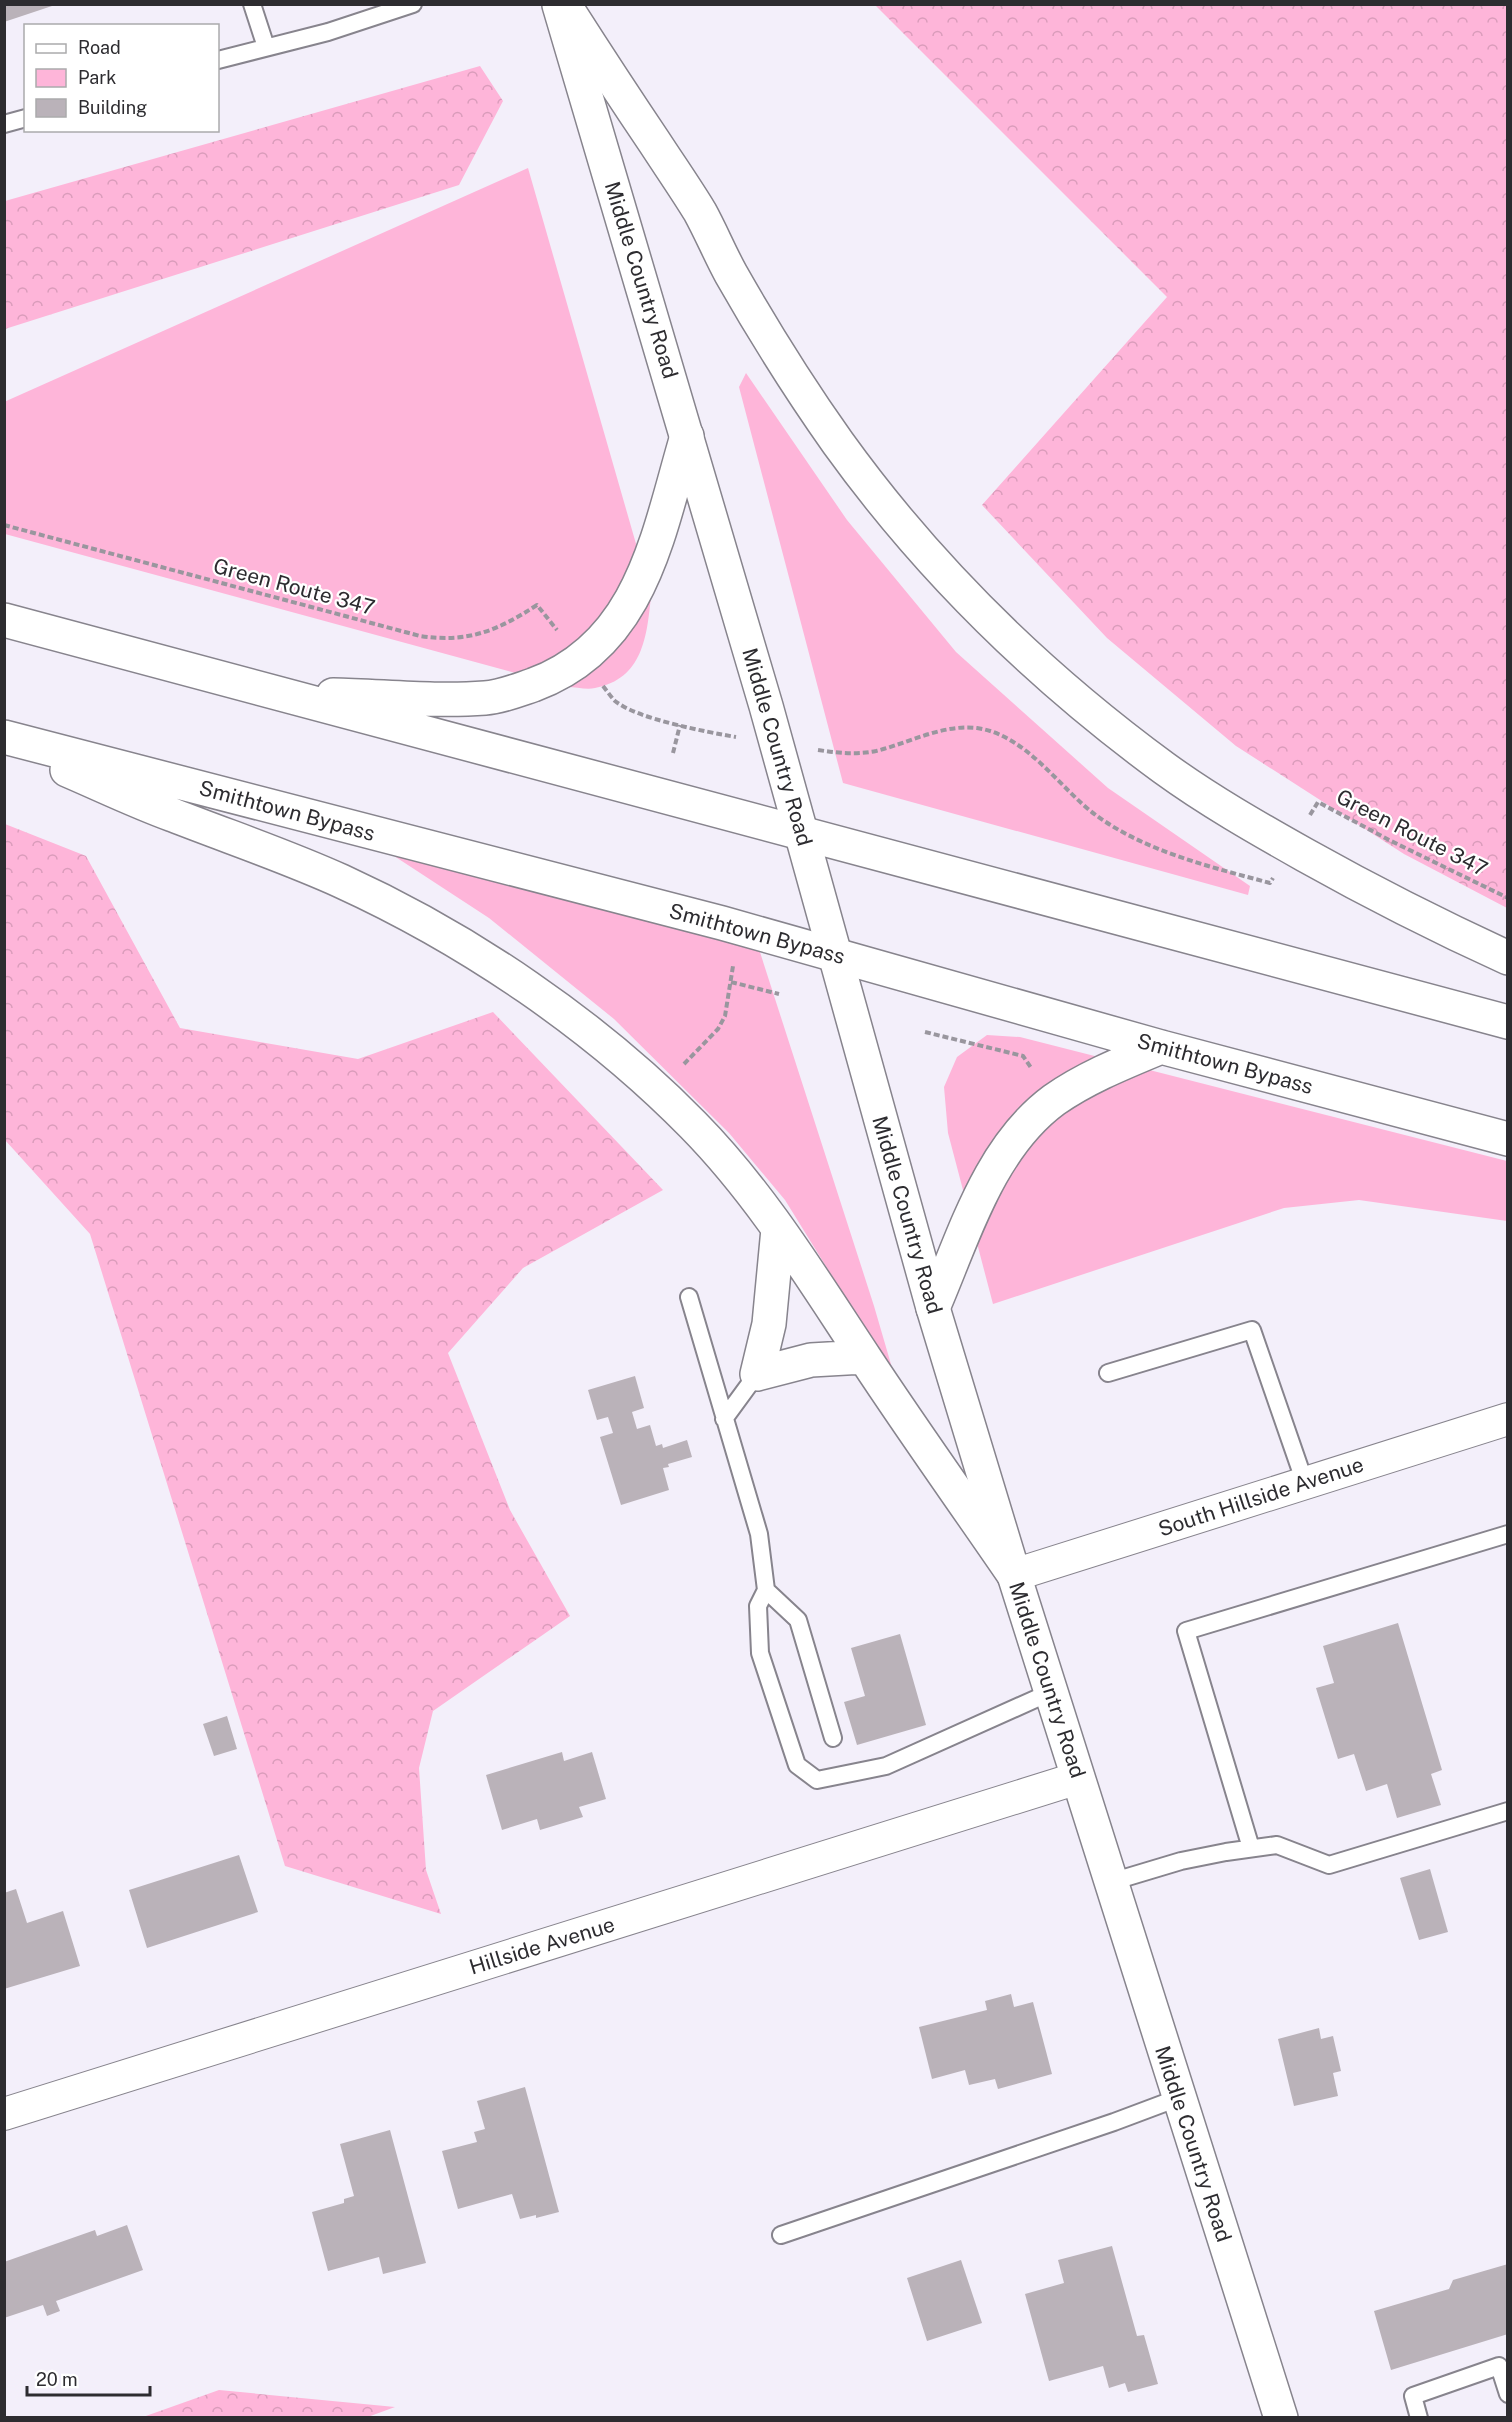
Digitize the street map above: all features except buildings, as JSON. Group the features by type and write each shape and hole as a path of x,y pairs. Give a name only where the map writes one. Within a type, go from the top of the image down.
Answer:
{"main road":[{"name":"Middle Country Road","path":"559,4 801,832 933,1308 1014,1575 1281,2418"},
{"path":"564,4 700,212 734,279 804,394 888,508 988,619 1104,723 1166,770 1227,810 1365,888 1508,958"},
{"path":"283,694 486,698 525,687 563,670 598,644 614,628 639,587 656,541 687,436"},
{"path":"4,620 1508,1022"},
{"name":"Smithtown Bypass","path":"4,737 722,923 1161,1047 1508,1139"},
{"path":"4,744 171,814 343,882 402,912 498,968 589,1034 658,1092 695,1127 778,1229 1014,1575"},
{"path":"933,1308 982,1193 998,1164 1029,1124 1054,1100 1109,1069 1161,1047"},
{"path":"778,1229 770,1324 757,1374 811,1360 864,1357"}],"street":[{"name":"South Hillside Avenue","path":"1014,1575 1507,1420"},
{"name":"Hillside Avenue","path":"4,2114 1078,1778"}],"lane":[{"path":"252,4 266,47"},
{"path":"219,60 327,32 390,8 413,4"},
{"path":"4,124 24,119"},
{"path":"689,1297 759,1534 766,1590 758,1606 760,1653 797,1765 817,1780 886,1766 1052,1692"},
{"path":"1108,1373 1252,1330 1305,1483"},
{"path":"724,1419 757,1374"},
{"path":"1251,1848 1185,1631 1508,1534"},
{"path":"766,1590 798,1620 833,1738"},
{"path":"1111,1882 1181,1861 1277,1845 1329,1865 1508,1810"},
{"path":"781,2235 1114,2122 1178,2098"},
{"path":"1419,2418 1413,2396 1499,2366 1508,2394"}],"path":[{"name":"Green Route 347","path":"4,525 420,636 439,639 480,635 537,605 560,633"},
{"path":"597,679 615,700 631,710 700,731"},
{"path":"673,753 680,725"},
{"path":"849,754 876,751 937,732 958,728 979,728 1022,748 1097,816 1129,835 1194,862 1270,883"},
{"name":"Green Route 347","path":"1309,816 1318,802 1389,840 1508,898"},
{"path":"680,1069 718,1029 725,1016 733,966"},
{"path":"731,982 779,994"},
{"path":"925,1032 1023,1056 1034,1071"}],"green space":[{"path":"875,5 1507,5 1507,908 1404,854 1236,746 1107,638 982,505 1167,297"},
{"path":"480,66 503,101 459,185 5,329 5,201"},
{"path":"528,168 651,596 640,654 623,675 611,683 595,688 567,687 5,534 4,402"},
{"path":"746,373 847,520 956,652 1108,788 1250,886 1248,895 843,783 739,387"},
{"path":"5,824 86,856 180,1028 358,1059 493,1012 663,1190 523,1268 448,1353 510,1510 570,1616 433,1711 419,1768 426,1870 441,1914 285,1866 90,1234 5,1140"},
{"path":"388,852 758,946 895,1378 785,1200 729,1133 614,1019 489,918"},
{"path":"987,1035 1020,1037 1507,1161 1507,1221 1359,1200 1284,1208 993,1304 948,1133 944,1087 957,1057"},
{"path":"219,2390 395,2407 365,2418 143,2417"}]}
